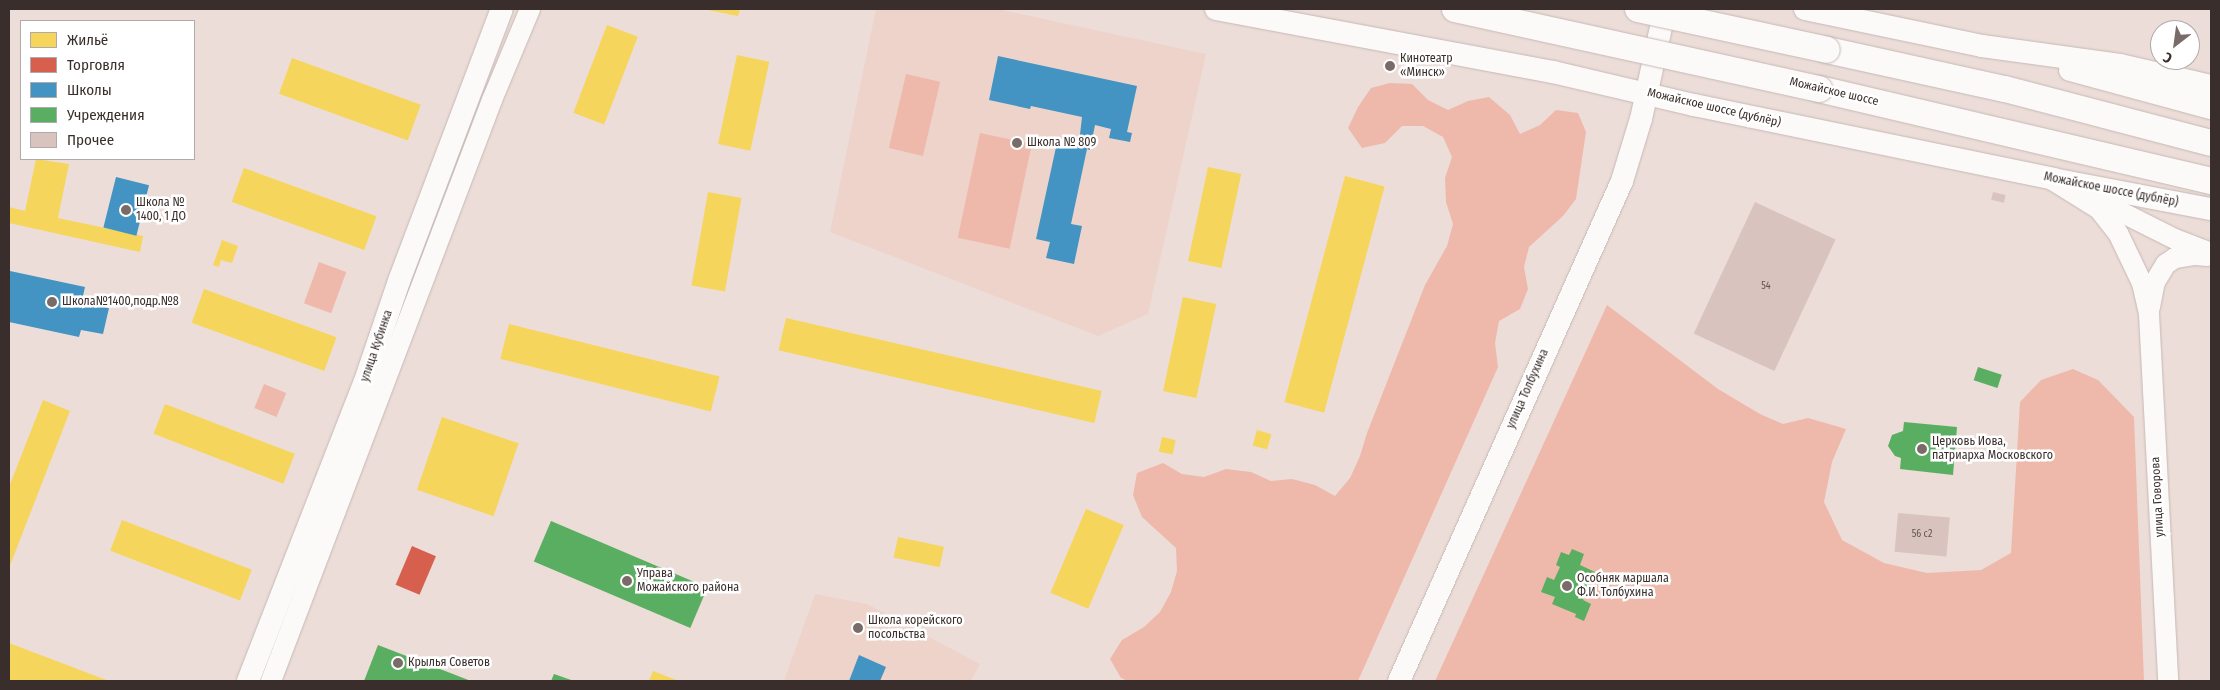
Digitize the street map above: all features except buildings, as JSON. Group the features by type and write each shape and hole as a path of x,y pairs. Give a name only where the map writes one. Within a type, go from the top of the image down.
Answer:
{"main road":[{"name":"улица Кубинка","path":"248,681 365,380 399,281 502,9"},
{"name":"Можайское шоссе (дублёр)","path":"1216,9 1553,72 2053,180 2211,209"},
{"name":"Можайское шоссе","path":"1455,9 1819,89 2211,182"},
{"path":"1638,9 2005,89 2211,143"},
{"name":"улица Толбухина","path":"1399,681 1622,181 1647,93 1665,9"},
{"path":"1804,9 1982,46 2211,108"},
{"path":"1982,46 2120,65 2211,86"}],"street":[{"path":"271,681 340,506 489,109 530,9"},
{"path":"2053,180 2118,209 2175,239 2211,255"},
{"name":"улица Говорова","path":"2053,180 2099,209 2118,233 2142,283 2149,314 2168,681"},
{"name":"улица Говорова","path":"2149,314 2155,282 2166,264 2175,258 2211,255"}],"shaded area":[{"name":"Школа № 809","path":"876,9 997,9 1206,54 1148,314 1098,336 830,232"},
{"path":"906,74 940,82 923,156 889,148"},
{"path":"1390,83 1412,84 1428,100 1448,110 1468,101 1489,97 1510,115 1520,134 1540,125 1556,110 1578,113 1586,132 1576,199 1563,216 1529,247 1524,267 1528,289 1520,309 1499,321 1495,343 1498,367 1358,681 1128,681 1121,678 1110,659 1122,640 1144,627 1160,612 1171,592 1177,571 1176,548 1142,517 1133,495 1137,473 1163,463 1182,474 1204,477 1226,469 1251,472 1271,481 1292,479 1315,485 1335,496 1350,478 1360,456 1367,433 1425,285 1447,246 1453,224 1446,202 1445,178 1452,157 1443,137 1423,126 1402,126 1385,143 1362,148 1348,128 1358,107 1371,88"},
{"path":"980,133 1032,144 1010,249 958,238"},
{"path":"319,262 346,272 331,313 304,303"},
{"path":"1607,305 1718,389 1760,414 1783,424 1808,418 1846,429 1832,462 1824,502 1842,540 1884,563 1927,573 1981,570 2011,553 2020,402 2041,380 2073,369 2098,380 2134,417 2144,681 1435,681"},
{"path":"264,384 286,393 277,417 254,408"},
{"name":"Школа корейского посольства","path":"815,594 867,604 980,664 971,681 784,681"}],"place":[{"name":"Кинотеатр «Минск»","path":"1390,66"},
{"name":"Школа № 809","path":"1017,143"},
{"name":"Школа № 1400, 1 ДО","path":"126,210"},
{"name":"Школа№1400,подр.№8","path":"52,302"},
{"name":"Церковь Иова, патриарха Московского","path":"1922,449"},
{"name":"Управа Можайского района","path":"627,581"},
{"name":"Особняк маршала Ф.И. Толбухина","path":"1567,586"},
{"name":"Школа корейского посольства","path":"858,628"},
{"name":"Крылья Советов","path":"398,663"}]}
